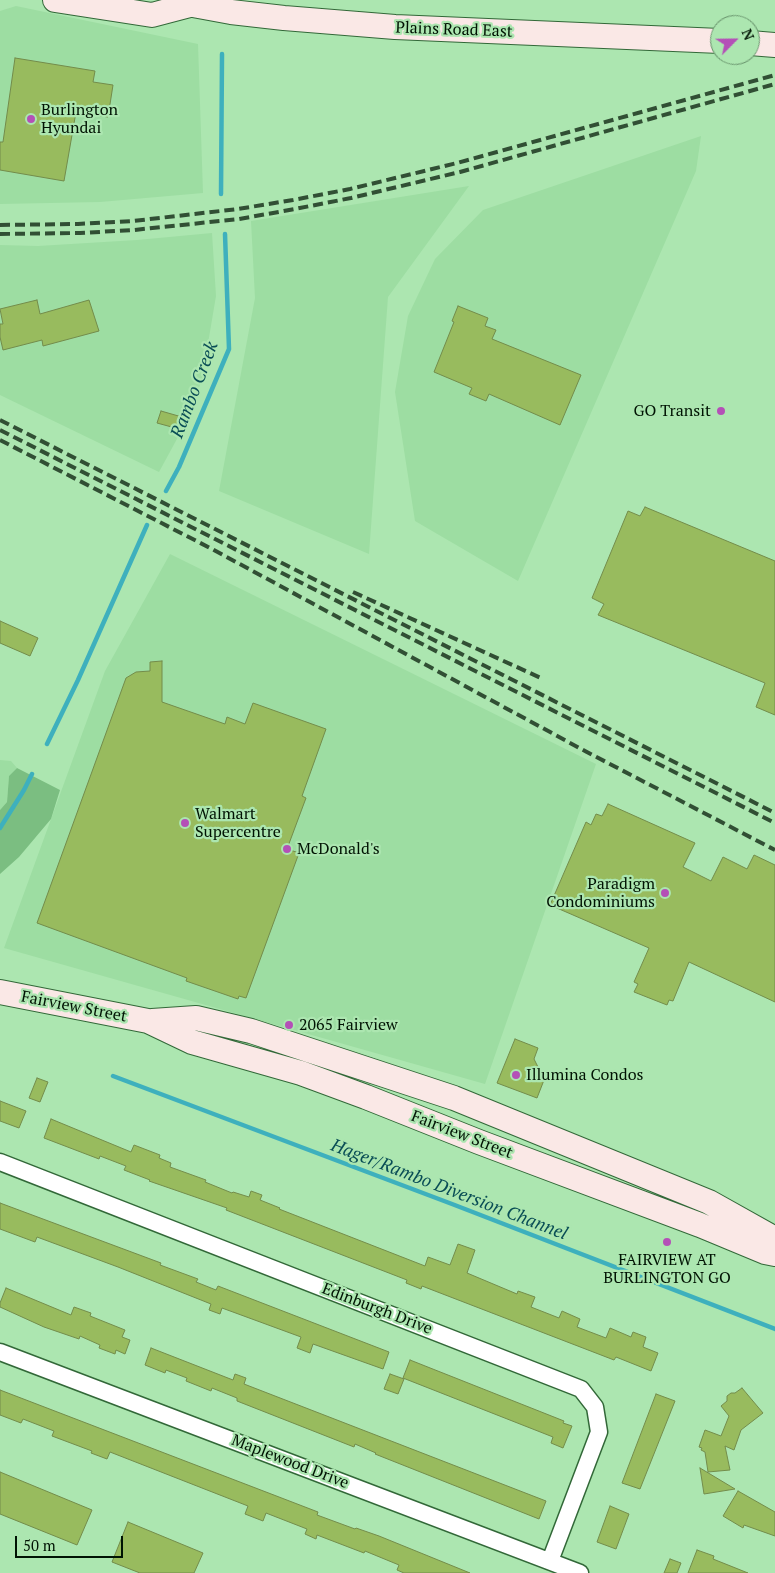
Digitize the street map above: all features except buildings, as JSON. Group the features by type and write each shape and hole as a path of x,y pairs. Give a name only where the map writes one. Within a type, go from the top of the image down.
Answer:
{"main road":[{"name":"Plains Road East","path":"54,0 152,15 184,2 284,18 395,28 710,41"},
{"path":"760,44 775,45"},
{"name":"Fairview Street","path":"0,992 148,1022 192,1042 301,1073 700,1225 765,1252 775,1254"},
{"name":"Fairview Street","path":"148,1022 196,1018 251,1031 454,1098 709,1202 775,1239"}],"street":[{"name":"Edinburgh Drive","path":"0,1162 581,1389 595,1407 599,1432 550,1562"},
{"name":"Maplewood Drive","path":"0,1352 580,1573"}],"shaded area":[{"path":"16,6 198,44 203,193 100,202 0,204 0,11"},
{"path":"701,136 696,171 518,581 415,521 395,392 408,316 435,259 483,210"},
{"path":"469,186 388,297 369,554 219,491 255,298 251,221"},
{"path":"212,233 216,296 202,379 190,415 159,472 0,395 0,245 38,246"},
{"path":"170,554 596,764 485,1084 4,948 105,671"},
{"path":"0,760 11,761 17,768 9,776 7,802 0,810"},
{"path":"17,768 60,790 51,819 19,857 0,874 0,810 7,802 9,776"}],"waterway":[{"name":"Rambo Creek","path":"221,194 222,54"},
{"name":"Rambo Creek","path":"166,491 179,467 229,349 225,234"},
{"name":"Rambo Creek","path":"47,744 78,680 147,525"},
{"name":"Rambo Creek","path":"0,828 32,774"},
{"name":"Hager/Rambo Diversion Channel","path":"113,1076 775,1329"}],"railway":[{"path":"0,225 133,221 238,209 350,189 457,163 775,75"},
{"path":"0,234 134,230 239,219 295,209 351,198 460,172 775,84"},
{"path":"0,420 775,813"},
{"path":"0,430 775,823"},
{"path":"0,440 212,549 585,751 775,850"},
{"path":"353,592 543,679"}],"place":[{"name":"Burlington Hyundai","path":"31,119"},
{"name":"GO Transit","path":"721,411"},
{"name":"Walmart Supercentre","path":"185,823"},
{"name":"McDonald's","path":"287,849"},
{"name":"Paradigm Condominiums","path":"665,893"},
{"name":"2065 Fairview","path":"289,1025"},
{"name":"Illumina Condos","path":"516,1075"},
{"name":"FAIRVIEW AT BURLINGTON GO","path":"667,1242"}]}
